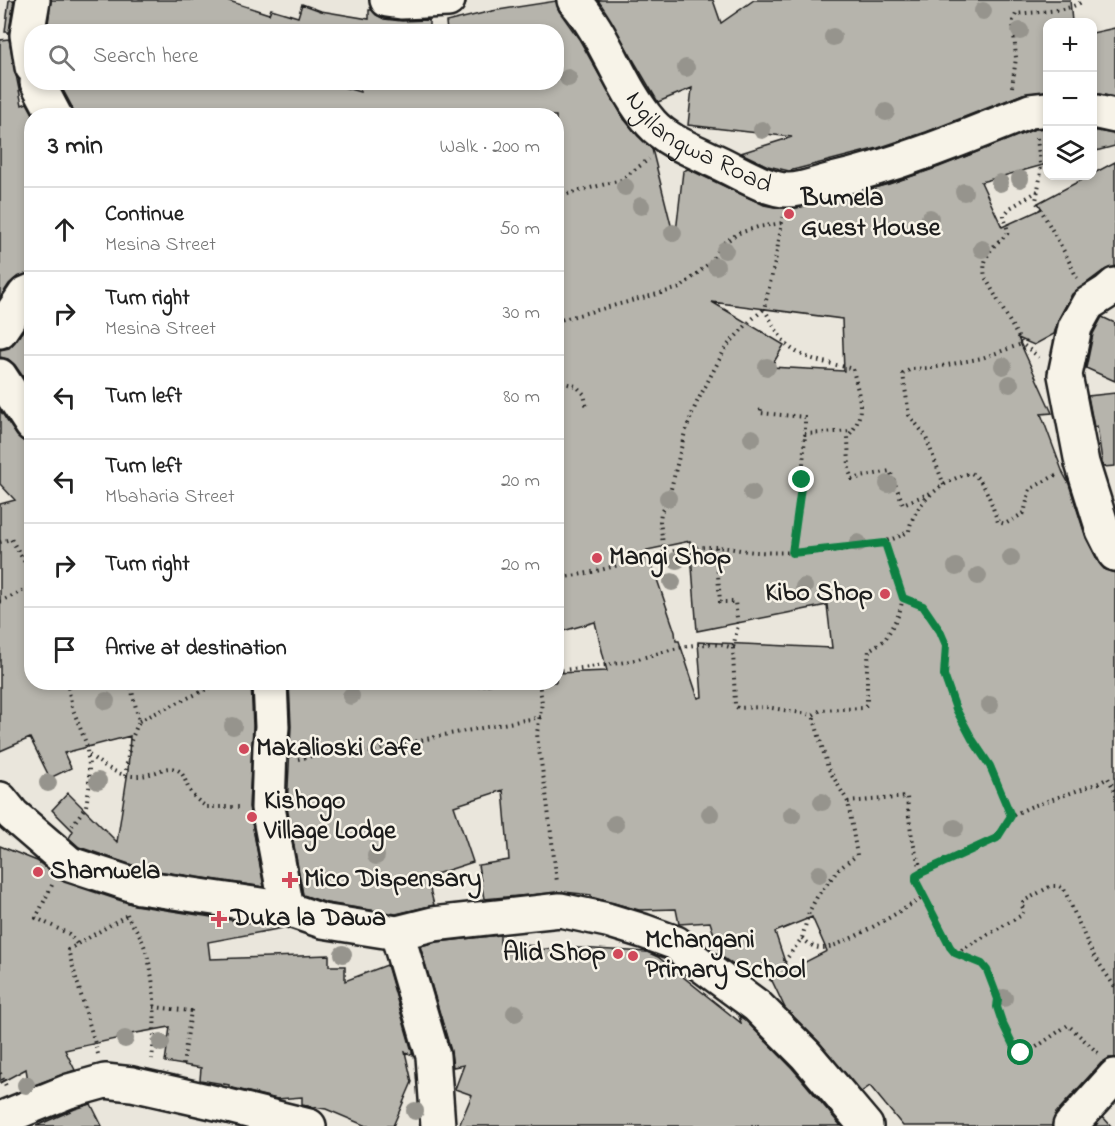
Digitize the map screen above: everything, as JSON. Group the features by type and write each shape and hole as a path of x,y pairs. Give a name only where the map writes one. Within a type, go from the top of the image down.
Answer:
{"street":[{"path":"29,24 33,0"},
{"path":"387,0 401,2 448,0"},
{"name":"Ngilangwa Road","path":"574,0 583,10 615,67 652,124 664,135 687,148 772,188 789,190 872,170 925,153 1039,110"},
{"path":"41,90 50,108"},
{"path":"1097,112 1115,116"},
{"path":"1115,285 1088,304 1075,327 1065,375 1082,464 1103,530 1115,554"},
{"path":"0,331 24,295"},
{"path":"0,376 24,413"},
{"path":"271,690 268,808 287,909"},
{"path":"4,809 70,864 140,888 287,909 322,921 397,933 433,924 560,910 607,920 676,944 757,1005 806,1055 866,1126"},
{"path":"397,933 433,1056 438,1126"},
{"path":"1070,1126 1108,1067"},
{"path":"0,1119 69,1091 105,1081 190,1103 309,1126"}],"path":[{"path":"1083,0 1079,5 1063,9 1016,14 1013,21 1016,58 1011,95 1017,102 1039,110 1039,191 1036,201 1066,255 1088,304"},
{"path":"564,195 621,180 654,156 672,149 687,148"},
{"path":"664,552 661,512 668,501 691,416 726,348 764,309 776,262 789,190"},
{"path":"1039,191 1010,208 1004,215 1008,231 991,249 983,270 1022,344 1065,375"},
{"path":"564,319 680,288 712,261 722,244 739,233 782,223"},
{"path":"764,309 787,344 796,351 817,360 853,369 860,410 857,426 848,436 849,471 852,479 890,471 903,504 936,491 962,475 971,473 978,477 998,522 1005,524 1024,513 1030,489 1038,483 1082,464"},
{"path":"944,486 925,435 909,415 903,374 911,369 932,368 982,358 1022,344"},
{"path":"564,383 576,387 584,394 587,409"},
{"path":"762,409 760,413 805,417 802,480 792,553"},
{"path":"805,434 853,431"},
{"path":"564,577 581,576 664,552 716,547 792,553 885,543 909,531 915,511 936,491"},
{"path":"0,542 11,539 24,561"},
{"path":"716,547 720,603 735,602 738,625 733,648 735,706 738,708 776,708 813,715 821,710 866,706 869,650 885,640 899,614 903,598 885,543"},
{"path":"0,602 24,590"},
{"path":"903,598 923,606 940,631 946,645 944,675 956,709 990,766 1011,816"},
{"path":"564,670 627,661 684,646 716,643 733,648"},
{"path":"69,690 72,707 89,755 89,788 86,807 62,842 70,864 58,872 36,918 69,934 77,945"},
{"path":"125,776 130,743 139,721 132,690"},
{"path":"139,721 205,690"},
{"path":"541,690 541,717 537,733 560,910"},
{"path":"757,1005 771,978 802,938 818,895 839,869 857,855 848,802 828,768 813,715"},
{"path":"269,766 339,750 369,752 541,717"},
{"path":"89,755 108,769 125,776 139,776 165,768 177,769 184,776 189,791 207,807 268,808"},
{"path":"1108,1067 1068,1025 1032,1051 1025,1055 1021,1053 1012,1043 1002,1022 997,1007 998,999 987,970 982,964 955,953 950,947 916,881 916,876 997,838 1011,816 1030,807 1108,778 1115,791"},
{"path":"848,802 907,797 911,831 923,872"},
{"path":"124,883 127,915 141,938 149,965 154,1007 152,1060 190,1103"},
{"path":"955,953 1022,915 1024,910 1021,904 1023,902 1051,886 1059,886 1064,889 1071,902 1092,953 1115,987"},
{"path":"802,938 811,946 824,948 864,931 924,897"},
{"path":"105,1081 68,950 127,915"},
{"path":"154,1007 191,1011 183,1064 190,1103"}],"building":[{"path":"9,0 14,0 9,32 5,32"},
{"path":"51,0 226,0 269,14 271,9 298,17 302,4 321,11 369,19 369,10 372,10 384,19 429,20 429,24 48,24"},
{"path":"598,0 713,0 721,23 754,0 1070,0 1072,18 1043,18 1043,92 1023,94 878,148 789,171 768,166 741,153 792,137 688,125 692,88 658,102"},
{"path":"556,1 559,11 579,39 624,119 652,149 675,241 683,171 688,169 764,205 797,208 889,184 1035,129 1043,128 1043,165 981,182 1002,227 1042,209 1038,203 1081,180 1097,180 1097,172 1115,162 1115,267 1103,271 1072,294 1059,318 1054,334 1034,345 1018,338 1052,413 1041,414 1069,484 1086,538 1099,563 1105,570 1115,573 1115,1058 1109,1058 1101,1063 1056,1113 1052,1126 903,1126 870,1086 861,1092 820,1043 785,1008 764,964 742,971 721,956 710,922 679,924 676,909 639,910 591,897 591,895 564,892 484,899 478,865 509,860 503,790 454,806 473,862 427,877 434,905 396,914 327,903 303,895 287,807 291,726 289,690 564,690 564,673 607,671 595,622 564,631 564,108 72,108 63,90 353,90 360,92 360,90 564,90 564,24 446,24 446,22 492,11","holes":["712,302 842,319 844,371 771,367 784,345","690,541 697,631 827,605 832,648 698,642 702,697 698,698 679,641 676,641 647,550","812,917 827,951 788,971 775,932"]},
{"path":"1115,28 1115,97 1097,94 1097,32"},
{"path":"9,39 22,105 27,103 30,108 24,108 24,275 17,277 9,284 0,298 0,40"},
{"path":"1097,131 1115,134 1115,146 1097,151"},
{"path":"1102,317 1115,323 1115,381 1086,368 1093,334"},
{"path":"24,329 24,378 15,365 8,359 0,357 0,350 9,348"},
{"path":"1115,393 1115,466 1103,467 1097,426 1094,427 1088,396"},
{"path":"0,410 17,436 24,441 24,690 251,690 253,726 249,807 264,887 144,869 79,847 69,838 73,831 52,810 68,793 117,842 128,771 130,736 64,753 71,768 50,778 30,738 0,751 0,504 15,500 0,484"},
{"path":"0,846 37,861 64,882 134,905 283,928 208,942 210,959 329,955 329,966 345,966 345,981 387,965 413,1055 405,1052 412,1082 393,1126 366,1126 326,1109 302,1105 302,1097 277,1099 229,1087 229,1085 200,1080 201,1068 165,1062 170,1027 120,1036 120,1038 65,1050 75,1070 29,1087 26,1069 0,1083"},
{"path":"500,935 500,944 538,946 539,950 560,947 647,952 658,957 741,1023 739,1016 745,1020 792,1068 841,1126 459,1126 472,1095 455,1089 464,1065 453,1067 451,1051 420,946"},
{"path":"91,1104 102,1126 36,1126 75,1109"},
{"path":"1103,1117 1111,1126 1095,1126"}],"place":[{"name":"Bumela Guest House","path":"789,214"},
{"name":"Mangi Shop","path":"597,558"},
{"name":"Kibo Shop","path":"885,594"},
{"name":"Makalioski Cafe","path":"244,749"},
{"name":"Kishogo Village Lodge","path":"252,817"},
{"name":"Shamwela","path":"38,872"},
{"name":"Mico Dispensary","path":"290,880"},
{"name":"Duka la Dawa","path":"219,919"},
{"name":"Alid Shop","path":"618,954"},
{"name":"Mchangani Primary School","path":"633,956"}],"route":[{"path":"802,480 792,553 885,543 903,598 923,606 940,631 946,645 944,675 956,709 962,723 990,766 1011,816 997,838 923,872 916,876 916,881 950,947 955,953 982,964 987,970 998,999 997,1007 1002,1022 1012,1043 1021,1053"}]}
